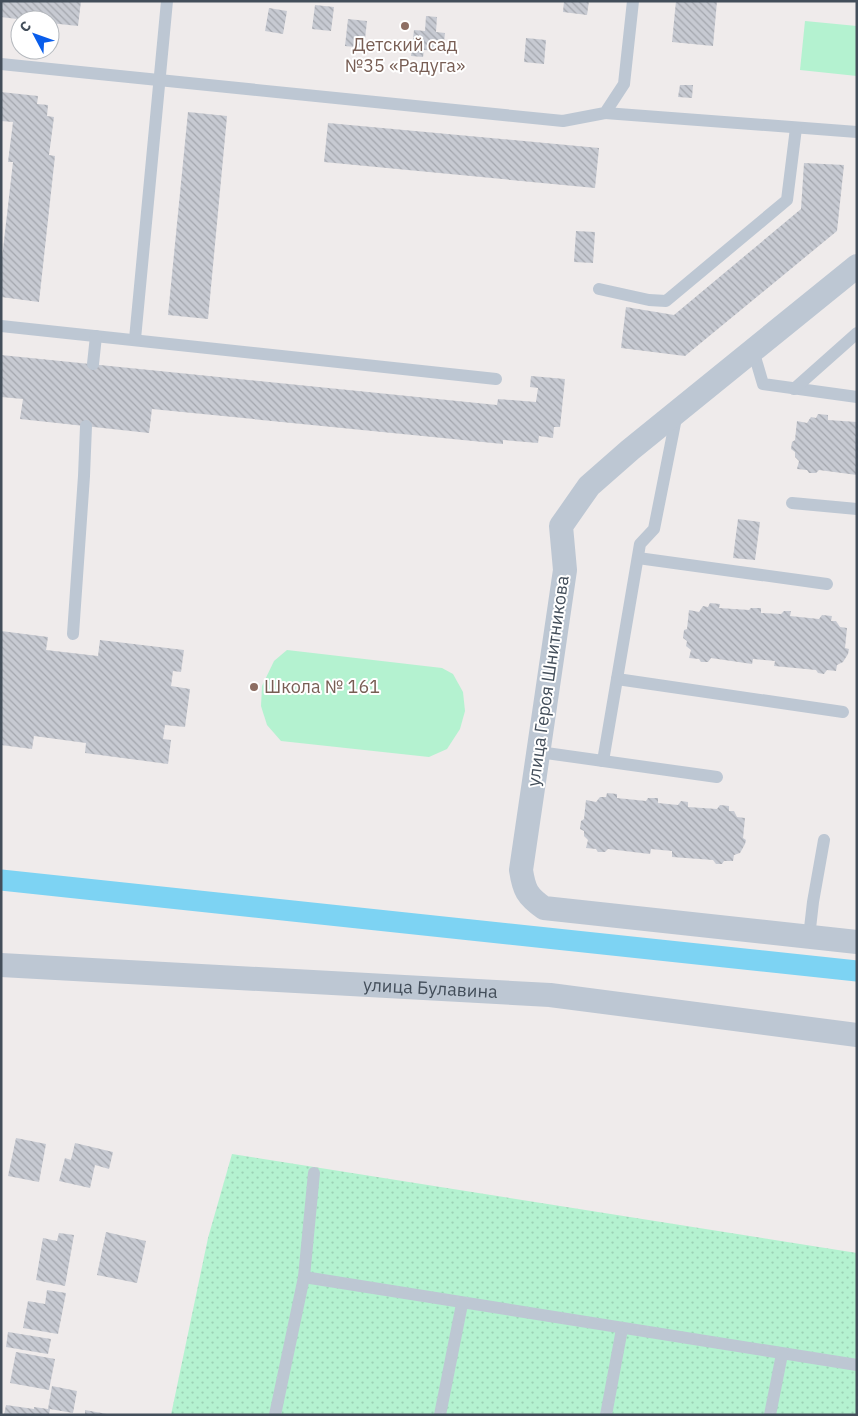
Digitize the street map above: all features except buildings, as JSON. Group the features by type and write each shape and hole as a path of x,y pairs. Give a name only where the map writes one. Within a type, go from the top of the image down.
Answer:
{"street":[{"name":"улица Героя Шнитникова","path":"857,266 589,486 561,526 565,570 521,870 524,885 531,899 544,908 857,942"},
{"name":"улица Булавина","path":"1,965 550,996 857,1035"}],"lane":[{"path":"135,340 158,80 167,1"},
{"path":"605,113 624,84 633,1"},
{"path":"1,64 563,121 605,113 857,132"},
{"path":"599,289 648,300 666,301 786,200 796,128"},
{"path":"1,326 496,379"},
{"path":"794,389 857,333"},
{"path":"93,364 96,336"},
{"path":"753,350 763,384 857,397"},
{"path":"603,761 640,544 654,530 678,412"},
{"path":"73,634 86,426"},
{"path":"792,503 857,509"},
{"path":"638,558 827,584"},
{"path":"617,679 843,712"},
{"path":"538,752 717,776"},
{"path":"809,937 824,840"},
{"path":"275,1415 304,1277 314,1173"},
{"path":"304,1277 462,1304 857,1365"},
{"path":"440,1415 462,1304"},
{"path":"606,1415 622,1329"},
{"path":"770,1415 782,1354"}],"green space":[{"path":"805,21 857,26 857,76 800,70"},
{"path":"287,650 442,668 453,674 463,692 465,711 460,729 447,749 429,757 281,741 267,725 261,706 262,686 274,661"},
{"path":"232,1154 857,1253 857,1415 171,1415 208,1238"}],"waterway":[{"path":"1,880 857,971"}],"place":[{"name":"Детский сад №35 «Радуга»","path":"405,26"},
{"name":"Школа № 161","path":"254,687"}]}
